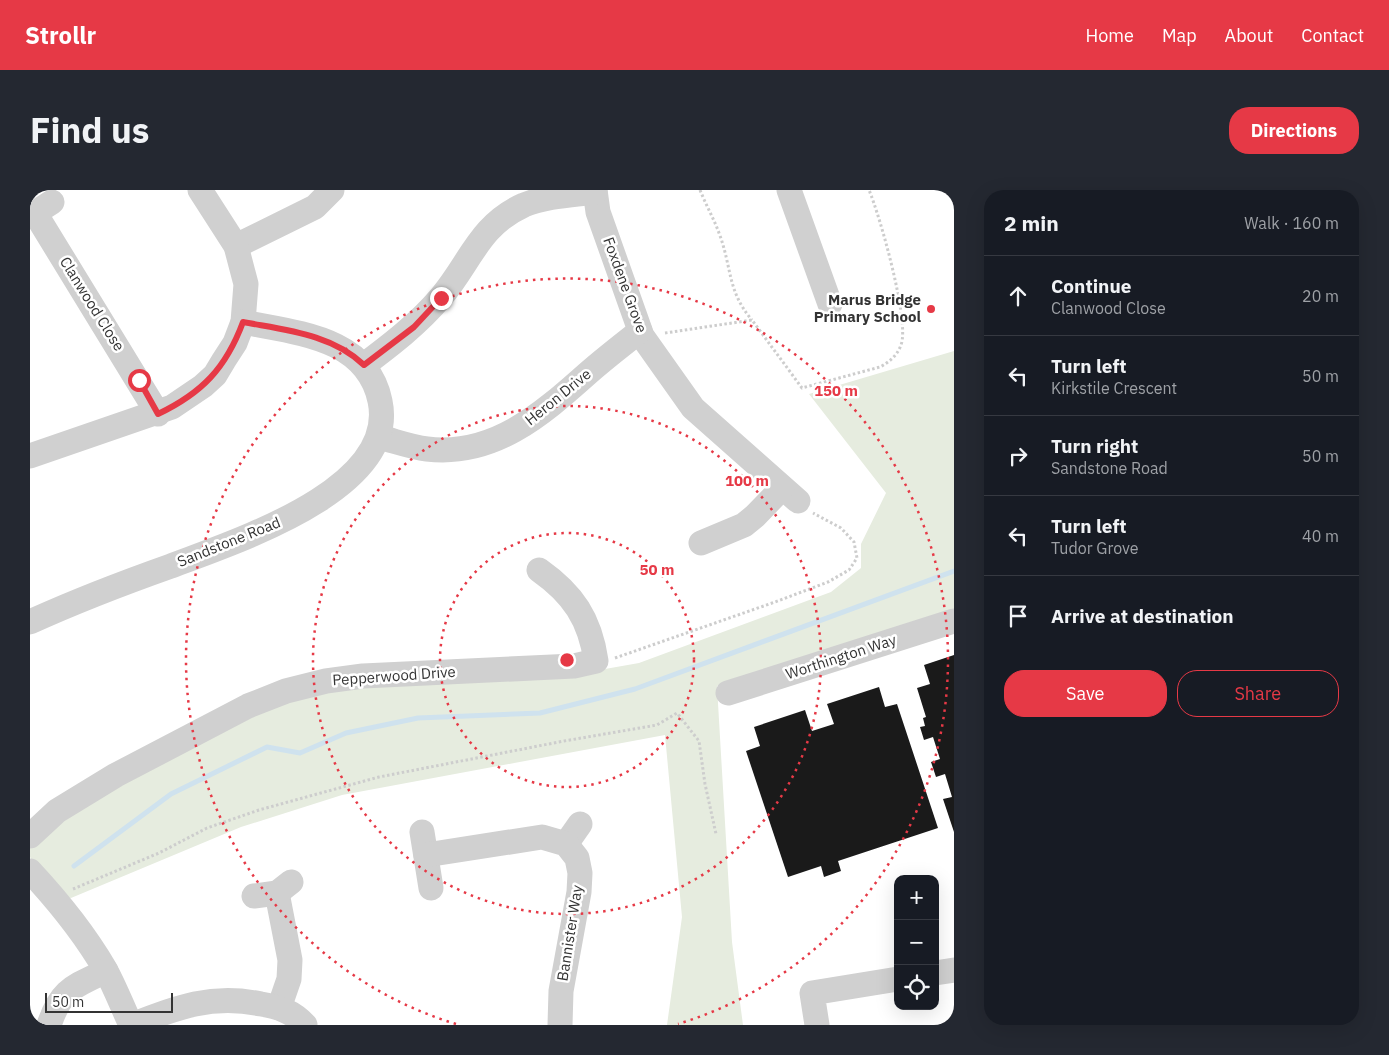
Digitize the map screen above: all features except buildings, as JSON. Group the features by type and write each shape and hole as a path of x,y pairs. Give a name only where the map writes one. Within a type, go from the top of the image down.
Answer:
{"street":[{"path":"30,456 158,414 184,400 215,375 235,342 243,322 246,284 236,246 200,190"},
{"path":"236,246 315,207 332,190"},
{"path":"789,190 830,304"},
{"path":"364,365 414,327 451,286 490,227 524,206 545,198 595,191"},
{"name":"Foxdene Grove","path":"595,191 598,212 641,333 693,408 784,490"},
{"name":"Clanwood Close","path":"39,210 158,414"},
{"name":"Sandstone Road","path":"30,622 69,605 257,534 287,519 347,478 372,452 379,436 382,408 373,377 364,365 346,350 332,343 302,334 243,322"},
{"name":"Heron Drive","path":"379,436 427,449 476,447 497,439 525,425 551,407 641,333"},
{"path":"701,543 727,522 756,516 784,490"},
{"path":"538,570 567,579 572,598 605,660"},
{"name":"Worthington Way","path":"728,693 954,621"},
{"name":"Pepperwood Drive","path":"30,836 56,811 116,775 248,706 286,691 326,681 363,676 415,665 574,666 605,660"},
{"path":"431,888 424,844 542,837 566,844 580,824"},
{"name":"Bannister Way","path":"560,1025 561,992 579,892 580,872 577,858 566,844"},
{"path":"30,871 54,896 86,939 106,971 131,1025 196,1002 217,1000 242,1000 279,1008 296,1015 305,1025"},
{"path":"274,891 290,960 289,979 279,1008"},
{"path":"939,972 954,970"},
{"path":"49,1025 55,1006 63,995 73,987 106,971"},
{"path":"817,1025 812,993 894,981"}],"path":[{"path":"700,190 720,234 735,294 740,306 802,388 880,367 895,357 902,345 904,332 894,276 870,190"},
{"path":"641,333 752,320"},
{"path":"605,660 775,602 828,582 849,570 856,558 854,542 841,528 802,508 784,490"},
{"path":"54,896 150,856 207,828 260,810 379,777 564,740 657,725 677,714 699,741 705,784 716,834"}],"shaded area":[{"path":"954,351 954,609 717,686 732,942 743,1025 667,1025 682,917 665,735 342,795 241,827 71,898 54,896 30,857 30,848 37,839 118,785 263,709 326,688 588,672 639,663 831,592 861,568 861,544 886,493 809,394"}],"waterway":[{"path":"74,866 171,794 267,747 300,753 346,733 418,718 540,713 635,689 954,571"}],"place":[{"name":"Marus Bridge Primary School","path":"931,309"}],"route":[{"path":"139,380 158,414 172,407 204,386 215,375 235,342 243,322 302,334 332,343 346,350 364,365 414,327 441,298"}]}
